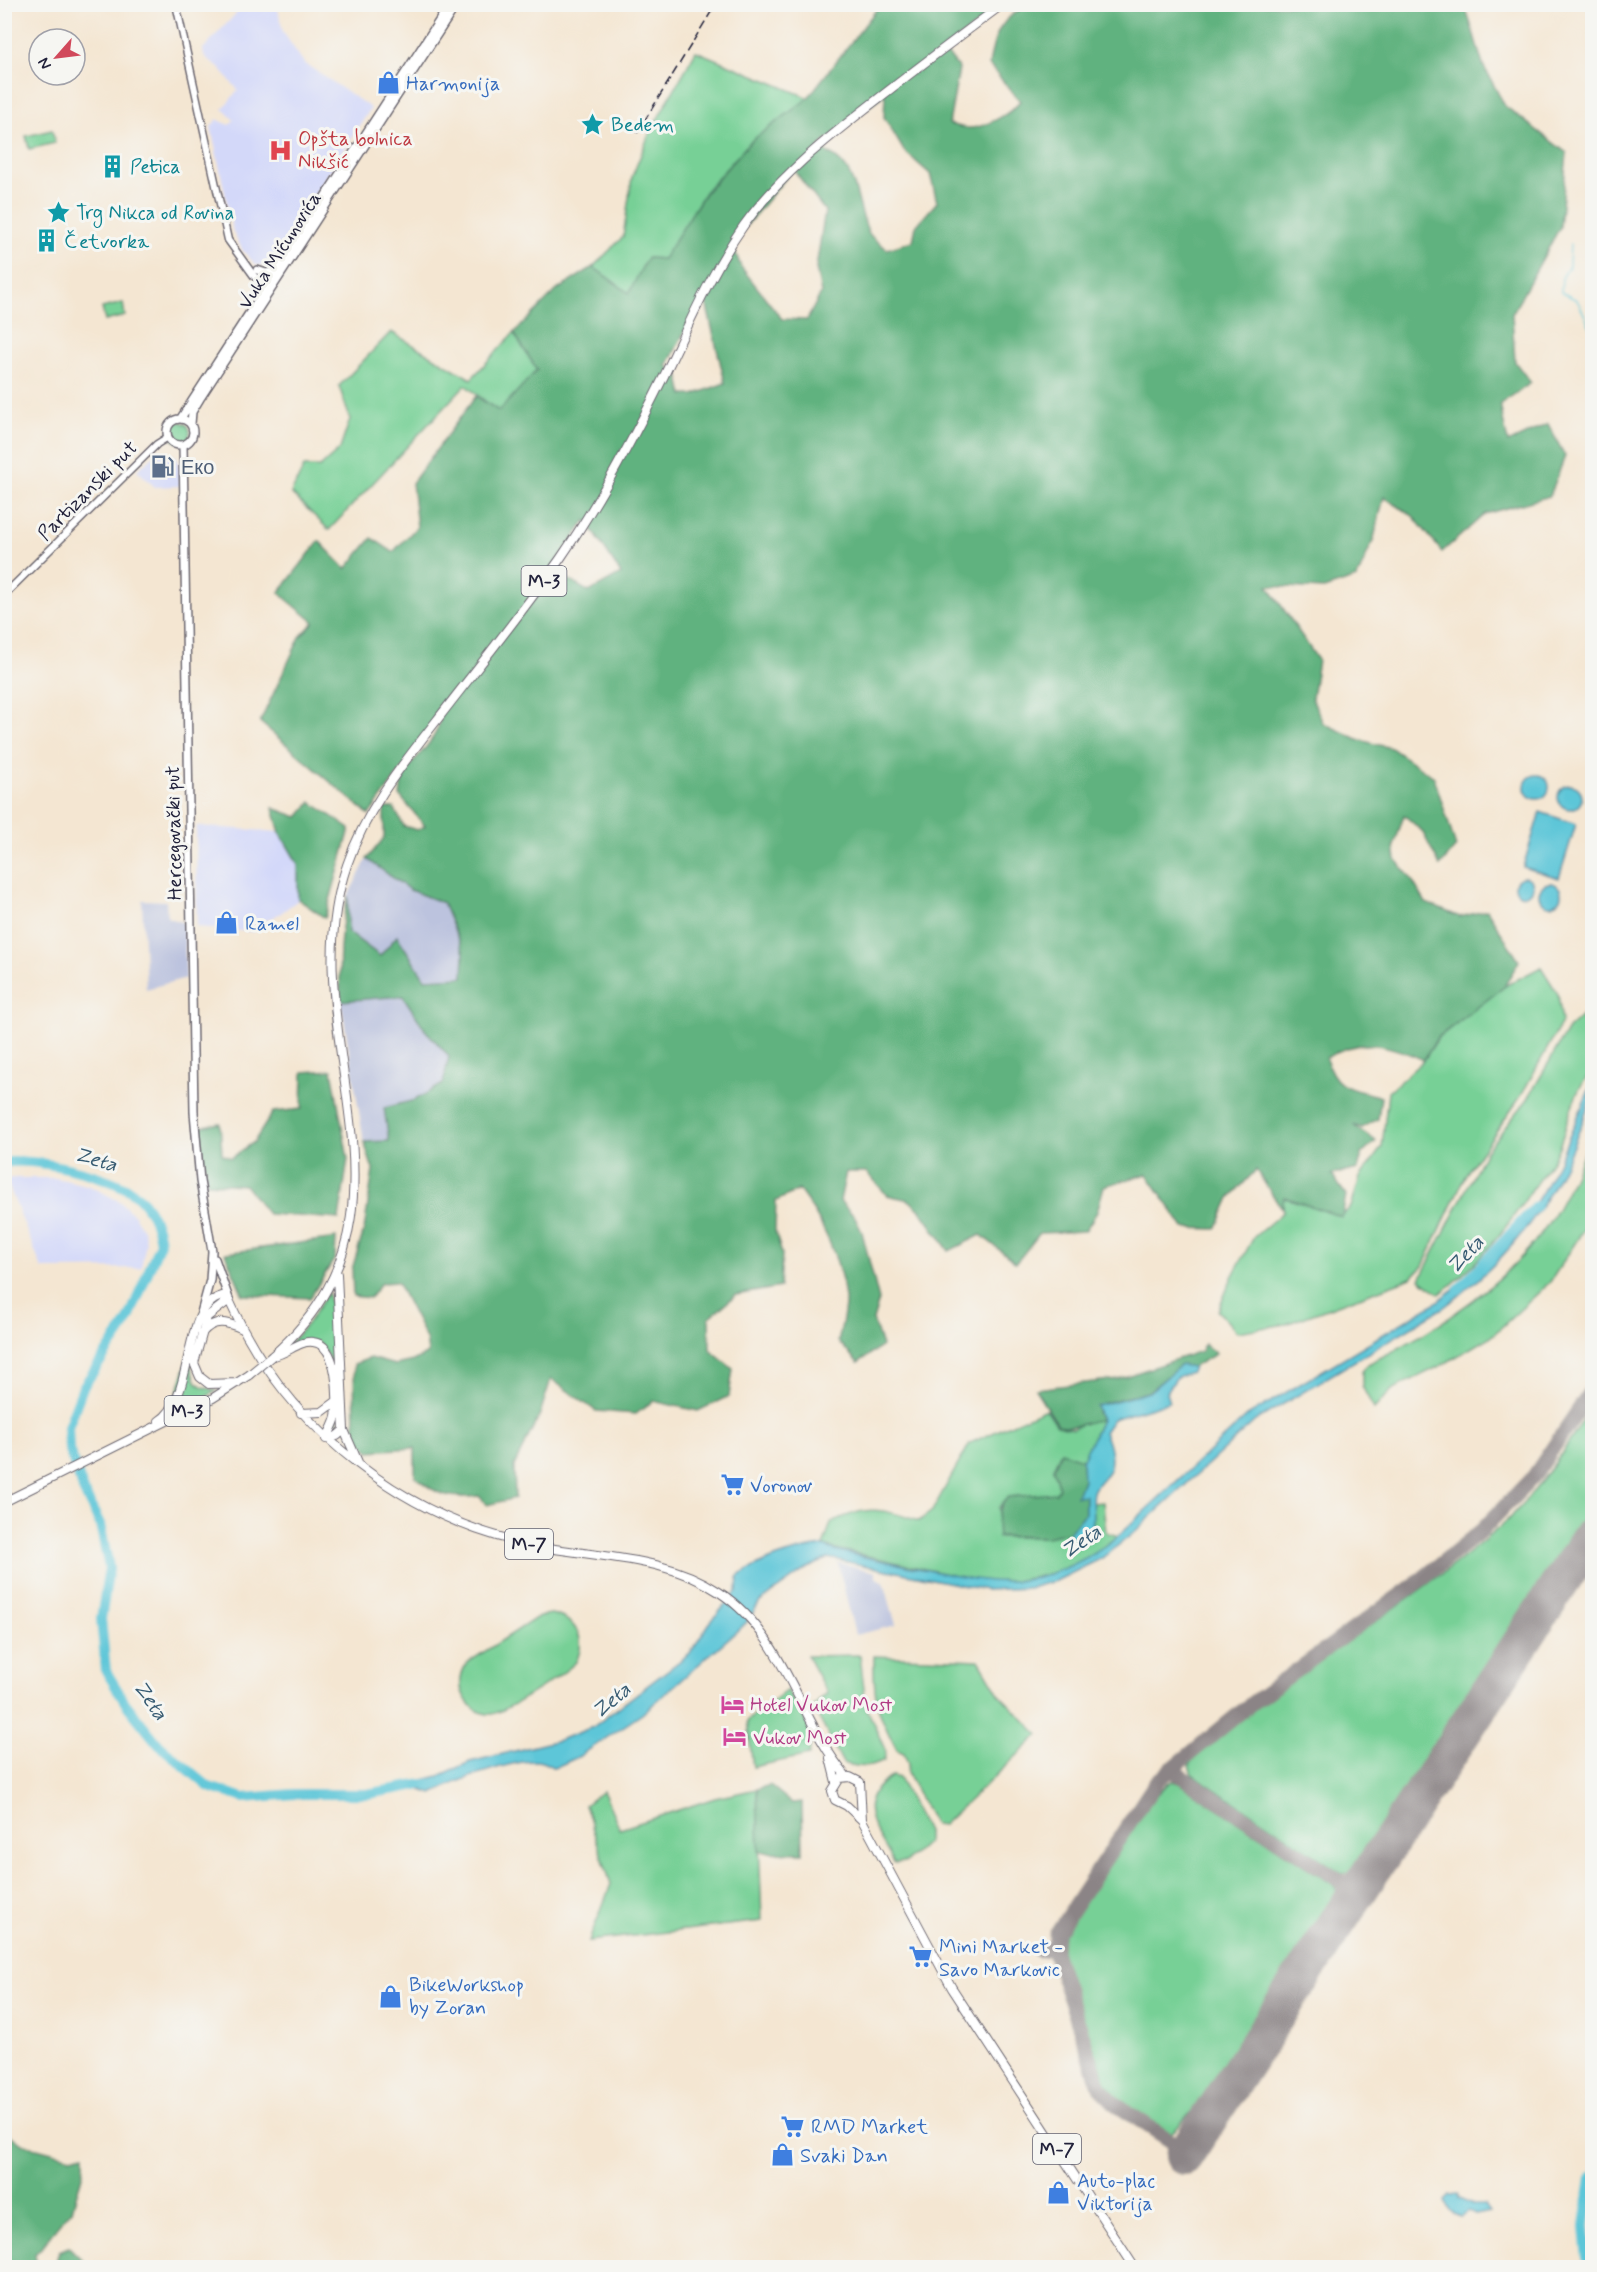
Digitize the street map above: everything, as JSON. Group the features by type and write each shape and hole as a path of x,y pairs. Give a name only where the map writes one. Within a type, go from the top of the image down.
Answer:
{"main road":[{"name":"Vuka Mićunovića","path":"181,418 271,287 277,271 450,4"},
{"name":"Vuka Mićunovića","path":"191,424 192,412 201,397 457,4"},
{"name":"M-3","path":"4,1502 100,1455 237,1383 272,1356 309,1318 337,1269 351,1217 355,1156 333,993 332,935 345,872 368,816 395,774 528,602 586,520 627,451 712,276 759,205 790,171 825,140 1003,4"},
{"path":"257,270 267,273 277,271"},
{"path":"181,418 191,424 193,435 183,445 174,444 168,437 168,426 181,418"},
{"name":"Hercegovački put","path":"183,445 194,1104 197,1157 212,1251"},
{"path":"212,1251 228,1298"},
{"path":"135,1437 165,1417 173,1407 209,1284 212,1251"},
{"path":"337,1269 344,1430 359,1465"},
{"path":"201,1313 213,1300 228,1298"},
{"path":"228,1298 208,1315 194,1361 200,1377 213,1385 237,1383"},
{"name":"M-7","path":"228,1298 256,1351 301,1413 326,1438 359,1465 426,1507 489,1535 549,1548 659,1565 688,1575 711,1587 736,1605 758,1628 777,1657 830,1757 846,1776 860,1782 862,1820"},
{"path":"201,1334 209,1325 218,1322 243,1329"},
{"path":"272,1356 307,1342 323,1346 332,1359 337,1401 334,1422 326,1438"},
{"path":"301,1413 322,1412 337,1401"},
{"path":"326,1438 337,1436 344,1430"},
{"name":"M-7","path":"830,1757 836,1782 832,1791 833,1796 838,1803 847,1806 862,1820 952,1988 1135,2268"},
{"path":"836,1782 846,1776"},
{"path":"847,1806 860,1800"}],"street":[{"path":"176,4 228,240 246,265 271,287"},
{"path":"246,265 257,270 271,287"},
{"name":"Partizanski put","path":"4,594 157,444 168,437"}],"shaded area":[{"name":"Opšta bolnica Nikšić","path":"244,5 277,5 283,32 304,63 371,108 270,264 265,266 256,265 243,251 233,232 211,127 217,119 229,125 234,120 223,109 238,90 220,69 204,56 203,49"},
{"path":"160,450 177,457 180,486 155,487 137,470"},
{"path":"196,826 280,832 298,864 298,900 281,913 257,925 254,932 197,927"},
{"path":"367,859 410,890 443,903 464,953 463,977 425,979 397,936 381,956 348,932 348,896"},
{"path":"142,900 166,901 167,917 184,923 186,978 146,989"},
{"path":"403,996 426,1031 449,1056 443,1084 415,1100 384,1108 389,1142 364,1142 341,1001"},
{"path":"56,1178 90,1186 119,1201 134,1215 144,1231 146,1243 141,1268 42,1269 6,1179"},
{"path":"838,1563 876,1572 876,1578 884,1582 896,1625 855,1635"}],"green space":[{"path":"880,5 1003,5 944,49 959,69 949,124 974,128 997,119 1020,101 989,65 993,45 1000,29 1018,10 1028,5 1465,5 1483,65 1505,106 1567,153 1560,227 1512,314 1515,362 1531,383 1500,404 1508,443 1548,424 1565,456 1550,496 1485,514 1442,552 1413,516 1384,497 1374,538 1357,578 1324,589 1268,586 1318,660 1312,698 1323,723 1360,740 1391,748 1434,777 1456,847 1440,866 1422,831 1404,815 1394,846 1396,860 1426,903 1460,917 1487,910 1519,961 1504,987 1437,1038 1424,1060 1399,1050 1375,1045 1351,1047 1326,1058 1334,1077 1340,1082 1353,1089 1381,1097 1378,1119 1362,1128 1353,1125 1376,1141 1362,1154 1358,1169 1332,1175 1346,1195 1342,1217 1284,1197 1282,1209 1256,1170 1230,1198 1216,1229 1184,1228 1147,1174 1104,1186 1097,1212 1085,1231 1040,1233 1016,1263 981,1235 949,1251 921,1211 909,1200 887,1195 866,1172 846,1172 840,1201 854,1216 862,1232 879,1300 873,1320 882,1346 858,1363 838,1341 845,1304 843,1285 835,1256 823,1228 799,1190 776,1201 775,1231 782,1254 780,1287 736,1295 709,1318 710,1350 733,1369 729,1396 698,1411 653,1401 636,1414 596,1411 551,1379 540,1414 514,1466 515,1498 487,1505 479,1496 444,1495 430,1488 415,1476 415,1448 369,1451 355,1436 354,1364 370,1358 395,1365 413,1361 428,1353 426,1339 397,1282 381,1283 370,1298 353,1296 352,1269 364,1230 373,1170 364,1142 389,1141 384,1108 415,1100 443,1084 449,1056 426,1031 403,996 341,1001 340,974 341,935 348,896 348,932 380,956 397,936 425,979 463,977 464,953 443,903 410,890 367,859 384,838 384,808 394,808 404,826 417,830 425,826 400,796 401,784 405,772 432,739 441,715 369,815 260,722 300,637 314,622 279,593 319,541 346,569 372,538 393,552 417,527 412,483 476,396 499,411 537,370 514,333 557,290 593,267 629,293 647,258 663,259 705,193 750,142 807,99","holes":["885,94 884,117 904,151 930,174 937,202 916,226 913,241 887,249 872,237 864,220 849,172 842,163 817,148","793,169 825,211 816,268 821,293 807,320 782,319 741,267 732,243","704,294 725,383 693,395 683,395 678,373 667,366","586,520 621,574 589,592 552,570"]},
{"path":"696,51 809,98 750,142 705,192 665,259 647,258 629,293 593,267 623,237 632,177 650,132"},
{"path":"52,130 55,143 29,149 26,136"},
{"path":"123,303 125,316 105,321 102,308"},
{"path":"391,332 471,379 514,333 537,370 499,412 465,385 329,530 291,493 304,467 320,467 340,449 350,419 339,386"},
{"path":"180,422 187,425 190,432 187,439 180,442 173,439 170,432 173,425"},
{"path":"311,802 350,829 325,918 298,899 298,864 280,833 273,808 298,817"},
{"path":"1541,967 1558,994 1562,1022 1519,1099 1466,1174 1423,1266 1411,1278 1286,1324 1237,1332 1218,1311 1232,1277 1254,1237 1283,1212 1283,1197 1342,1216 1351,1207 1360,1177 1382,1147 1388,1092 1424,1060 1438,1038 1503,987"},
{"path":"1592,1007 1592,1071 1574,1100 1556,1154 1513,1218 1491,1245 1467,1271 1440,1294 1420,1279 1486,1151 1527,1100 1568,1029"},
{"path":"332,1070 348,1159 339,1219 268,1214 245,1185 207,1183 199,1127 220,1123 222,1154 231,1158 254,1142 273,1112 302,1109 303,1072"},
{"path":"1592,1132 1592,1217 1550,1282 1493,1335 1444,1364 1393,1389 1374,1409 1362,1386 1362,1371 1368,1364 1446,1320 1471,1302 1517,1261 1537,1239 1559,1206"},
{"path":"336,1238 335,1258 310,1298 243,1295 225,1253"},
{"path":"328,1292 332,1318 337,1423 332,1434 335,1415 331,1362 319,1342 286,1348 308,1323"},
{"path":"218,1302 200,1320 203,1311"},
{"path":"200,1322 190,1363 196,1381 201,1386 217,1391 170,1415"},
{"path":"1204,1344 1216,1354 1193,1367 1180,1366 1148,1392 1104,1403 1097,1412 1101,1420 1076,1426 1058,1425 1035,1389 1118,1379 1201,1351"},
{"path":"1592,1406 1592,1512 1353,1871 1347,1874 1340,1872 1192,1774 1189,1766 1193,1759 1211,1742 1433,1580 1495,1531 1536,1488 1571,1440"},
{"path":"1046,1409 1057,1425 1073,1429 1089,1420 1101,1420 1083,1460 1061,1452 1053,1468 1059,1488 1055,1494 1008,1497 999,1507 998,1537 1046,1537 1069,1532 1073,1538 1093,1528 1092,1503 1103,1502 1106,1532 1118,1536 1083,1561 1050,1574 1006,1583 978,1581 823,1546 831,1523 855,1513 884,1511 919,1521 932,1511 970,1443"},
{"path":"1061,1452 1082,1459 1083,1480 1078,1495 1085,1495 1085,1514 1069,1532 1047,1537 998,1536 998,1515 1008,1497 1056,1493 1059,1488 1053,1470"},
{"path":"551,1614 567,1620 577,1631 580,1645 576,1662 535,1691 499,1712 488,1714 473,1707 465,1698 461,1685 461,1676 467,1663 539,1616"},
{"path":"860,1655 866,1706 886,1752 884,1760 874,1765 854,1766 843,1763 813,1707 827,1693 807,1656"},
{"path":"874,1656 979,1660 999,1694 1039,1735 943,1825 934,1824 907,1773 908,1764 904,1753 897,1750 881,1715 874,1684"},
{"path":"787,1690 812,1731 809,1755 753,1767 747,1721"},
{"path":"892,1776 899,1778 927,1832 927,1842 906,1862 894,1863 870,1817 869,1806 872,1796 879,1786"},
{"path":"1172,1781 1179,1783 1334,1885 1338,1893 1198,2108 1169,2134 1119,2099 1103,2080 1059,1950 1063,1936 1130,1828 1160,1791"},
{"path":"770,1785 792,1803 802,1802 803,1853 759,1852 757,1789"},
{"path":"757,1789 762,1921 589,1941 611,1884 585,1805 603,1791 620,1829 715,1798"},
{"path":"5,2119 9,2134 22,2144 71,2157 84,2154 82,2176 72,2211 61,2221 35,2254 37,2267 5,2267"},
{"path":"69,2247 85,2263 102,2267 58,2267 56,2262 59,2251"}],"water":[{"path":"1537,775 1545,779 1549,787 1545,795 1537,799 1529,795 1525,787 1529,779"},
{"path":"1570,785 1578,789 1582,797 1578,805 1570,809 1562,805 1558,797 1562,789"},
{"path":"1540,812 1576,824 1559,878 1523,867"},
{"path":"1524,877 1530,880 1533,886 1530,892 1524,895 1518,892 1515,886 1518,880"},
{"path":"1546,883 1554,883 1561,890 1561,898 1554,905 1546,905 1539,898 1539,890"},
{"path":"1592,1083 1586,1113 1555,1184 1524,1230 1488,1271 1443,1308 1255,1421 1130,1536 1102,1558 1056,1581 1028,1588 986,1590 828,1558 806,1569 760,1602 746,1623 642,1714 578,1757 554,1768 539,1761 513,1764 454,1783 432,1794 411,1786 411,1783 439,1776 470,1762 559,1740 593,1727 690,1653 709,1624 737,1591 738,1576 779,1556 823,1546 968,1578 1014,1581 1035,1578 1057,1571 1109,1544 1247,1416 1437,1302 1480,1269 1522,1224 1541,1194 1558,1163"},
{"path":"1181,1365 1193,1367 1191,1372 1177,1377 1166,1393 1169,1402 1113,1419 1104,1432 1111,1464 1093,1492 1093,1524 1089,1534 1073,1538 1069,1532 1085,1514 1085,1495 1077,1496 1083,1480 1082,1461 1101,1420 1096,1406 1149,1392"},
{"path":"1458,2194 1459,2199 1473,2205 1484,2205 1489,2212 1475,2215 1469,2212 1462,2217 1456,2215 1449,2209 1445,2200 1450,2195"}],"waterway":[{"path":"1570,244 1569,266 1562,278 1561,292 1577,300 1592,330"},
{"name":"Zeta","path":"4,1163 33,1162 52,1165 91,1174 124,1187 145,1204 155,1222 159,1236 160,1243 128,1321 83,1387 68,1427 69,1449 84,1492 100,1524 109,1568 101,1619 106,1671 126,1704 159,1745 209,1787 244,1798 294,1794 367,1794 423,1784"},
{"name":"Zeta","path":"1459,1289 1536,1206"},
{"path":"1589,2268 1585,2226 1592,2177"}],"taxiway":[{"path":"1186,2151 1118,2106 1101,2089 1055,1955 1056,1934 1157,1781 1252,1703 1418,1582 1482,1530 1534,1476 1592,1390"},
{"path":"1170,1769 1356,1891"},
{"path":"1039,1950 1054,1948"}],"runway":[{"path":"1184,2156 1592,1535"}],"railway":[{"path":"637,133 716,4"}],"place":[{"name":"Harmonija","path":"388,83"},
{"name":"Bedem","path":"593,124"},
{"name":"Opšta bolnica Nikšić","path":"280,150"},
{"name":"Petica","path":"112,166"},
{"name":"Trg Nikca od Rovina","path":"58,212"},
{"name":"Četvorka","path":"46,241"},
{"name":"Еко","path":"163,467"},
{"name":"Ramel","path":"227,923"},
{"name":"Voronov","path":"732,1485"},
{"name":"Hotel Vukov Most","path":"732,1704"},
{"name":"Vukov Most","path":"735,1737"},
{"name":"Mini Market - Savo Markovic","path":"921,1957"},
{"name":"BikeWorkshop by Zoran","path":"391,1996"},
{"name":"RMD Market","path":"793,2126"},
{"name":"Svaki Dan","path":"782,2155"},
{"name":"Auto-plac Viktorija","path":"1059,2192"}]}
